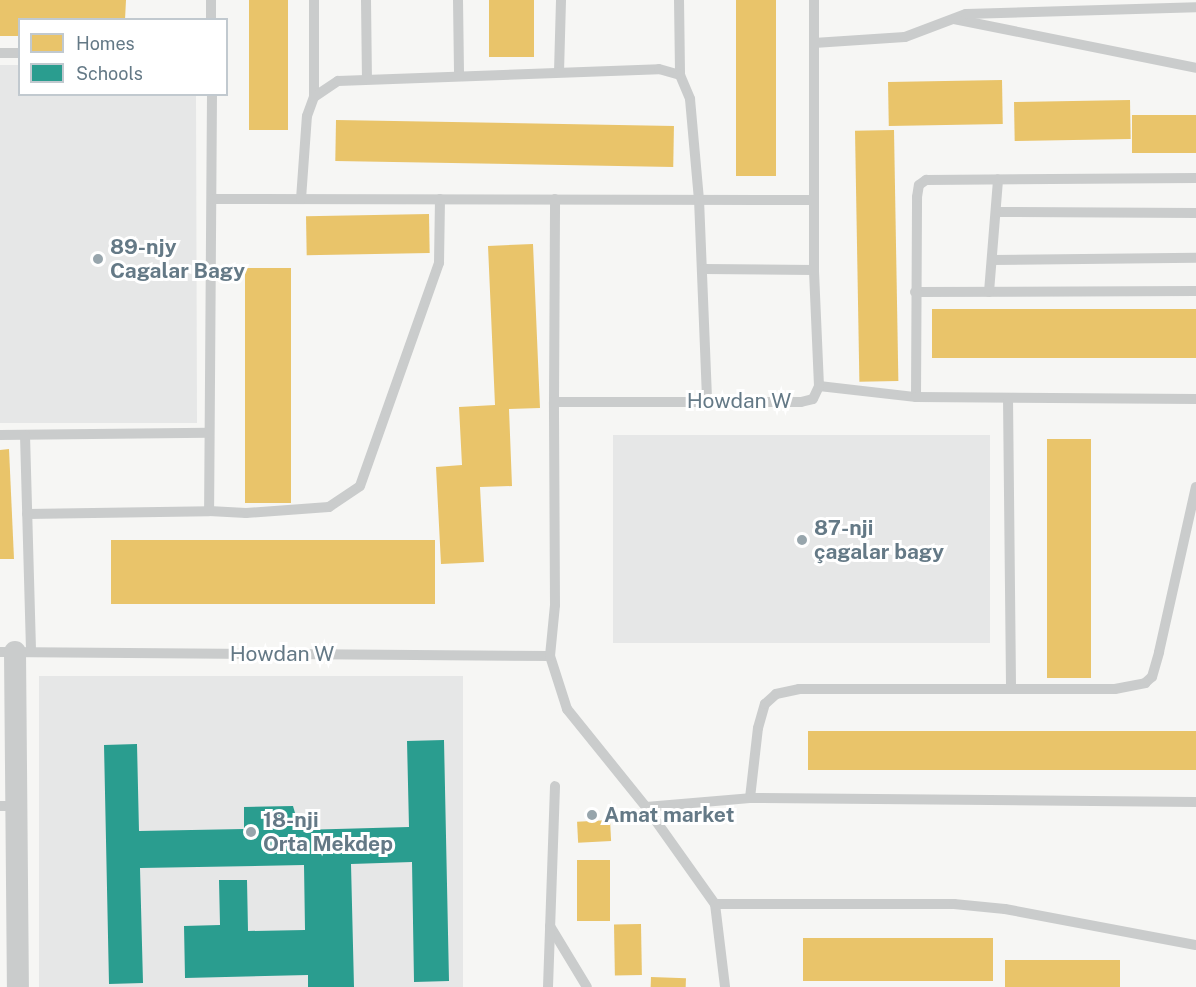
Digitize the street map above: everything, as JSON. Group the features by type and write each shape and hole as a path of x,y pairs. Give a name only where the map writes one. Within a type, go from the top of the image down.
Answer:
{"street":[{"path":"15,652 8,724 8,806 18,987"}],"lane":[{"path":"211,0 211,18"},
{"path":"302,199 307,116 315,97 314,0"},
{"path":"366,0 366,78"},
{"path":"458,0 459,75"},
{"path":"559,72 561,0"},
{"path":"679,0 680,75 690,99 704,269 707,400"},
{"name":"Howdan W","path":"554,402 707,400 801,402 813,399 819,386 814,270 814,0"},
{"path":"814,43 905,37 966,14 1196,7"},
{"path":"954,19 1196,68"},
{"path":"0,53 18,53"},
{"path":"315,97 338,81 366,78 659,69 680,75"},
{"path":"209,511 212,96"},
{"path":"916,397 915,292 919,185 926,180 1196,178"},
{"path":"989,292 998,179"},
{"path":"213,199 814,200"},
{"path":"27,514 209,511 246,513 329,507 360,486 439,263 440,199"},
{"path":"555,199 555,605 550,656 567,709 646,807 715,904 725,987"},
{"path":"996,212 1196,213"},
{"path":"992,260 1196,258"},
{"path":"704,269 814,270"},
{"path":"915,292 1196,291"},
{"path":"819,386 916,397 1196,399"},
{"path":"1008,398 1011,689"},
{"path":"0,435 208,433"},
{"path":"15,652 27,514 25,435"},
{"path":"750,798 758,728 765,704 776,694 799,690 1115,688 1144,683 1152,677 1196,487"},
{"name":"Howdan W","path":"15,652 550,656"},
{"path":"548,987 555,786"},
{"path":"646,807 750,798 1196,802"},
{"path":"715,904 954,904 1005,909 1196,945"},
{"path":"550,926 587,987"}],"shaded area":[{"name":"89-njy Cagalar Bagy","path":"0,65 18,65 18,96 196,96 197,423 0,423"},
{"name":"87-nji çagalar bagy","path":"613,435 990,435 990,643 613,643"},
{"name":"18-nji Orta Mekdep","path":"39,676 463,676 463,987 39,987"}],"building: Homes":[{"path":"0,0 126,0 125,18 18,18 18,36 0,36"},
{"path":"249,0 288,0 288,130 249,130"},
{"path":"489,0 534,0 534,57 489,57"},
{"path":"736,0 776,0 776,176 736,176"},
{"path":"1002,80 1003,124 889,126 888,82"},
{"path":"1130,100 1131,139 1015,141 1014,102"},
{"path":"1132,115 1196,115 1196,153 1132,153"},
{"path":"336,120 674,126 673,167 335,161"},
{"path":"894,130 898,381 859,382 855,131"},
{"path":"429,214 430,253 307,255 306,216"},
{"path":"533,244 540,408 509,409 512,486 480,487 484,562 441,564 436,467 462,465 459,407 495,405 488,246"},
{"path":"245,268 291,268 291,503 245,503"},
{"path":"932,309 1196,309 1196,358 932,358"},
{"path":"1047,439 1091,439 1091,678 1047,678"},
{"path":"9,449 14,559 0,559 0,450"},
{"path":"111,540 435,540 435,604 111,604"},
{"path":"808,731 1196,731 1196,770 808,770"},
{"path":"610,820 611,841 578,843 577,822"},
{"path":"577,860 610,860 610,921 577,921"},
{"path":"614,924 641,924 642,975 615,975"},
{"path":"803,938 993,938 993,981 803,981"},
{"path":"1005,960 1120,960 1120,987 1005,987"},
{"path":"651,977 686,978 686,987 651,987"}],"building: Schools":[{"name":"18-nji Orta Mekdep","path":"444,740 449,981 414,982 412,862 351,864 354,987 308,987 308,975 185,978 184,926 220,925 219,880 247,880 248,931 305,930 304,865 140,868 143,983 109,984 104,745 137,744 139,831 244,829 244,807 293,806 300,830 409,827 407,741"}],"place":[{"name":"89-njy Cagalar Bagy","path":"98,259"},
{"name":"87-nji çagalar bagy","path":"802,540"},
{"name":"Amat market","path":"592,815"},
{"name":"18-nji Orta Mekdep","path":"251,832"}]}
